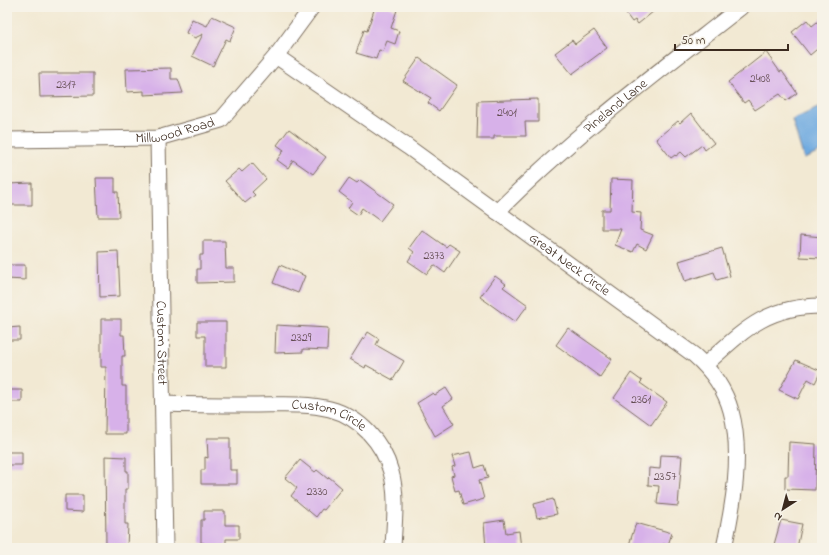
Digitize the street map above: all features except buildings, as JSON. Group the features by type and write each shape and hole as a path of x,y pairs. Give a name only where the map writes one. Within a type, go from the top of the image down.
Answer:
{"street":[{"name":"Millwood Road","path":"7,140 158,138 222,120 276,56 312,7"},
{"name":"Pineland Lane","path":"497,212 536,173 577,137 741,7"},
{"name":"Great Neck Circle","path":"276,56 408,147 694,355 705,365 718,382 727,400 731,412 735,440 735,468 724,548"},
{"name":"Custom Street","path":"158,138 165,548"},
{"path":"705,365 750,325 769,315 790,309 822,306"},
{"name":"Custom Circle","path":"163,404 304,406 330,409 347,416 362,426 374,439 384,454 391,472 394,492 393,548"}],"water":[{"path":"822,106 822,151 804,159 792,120"}]}
